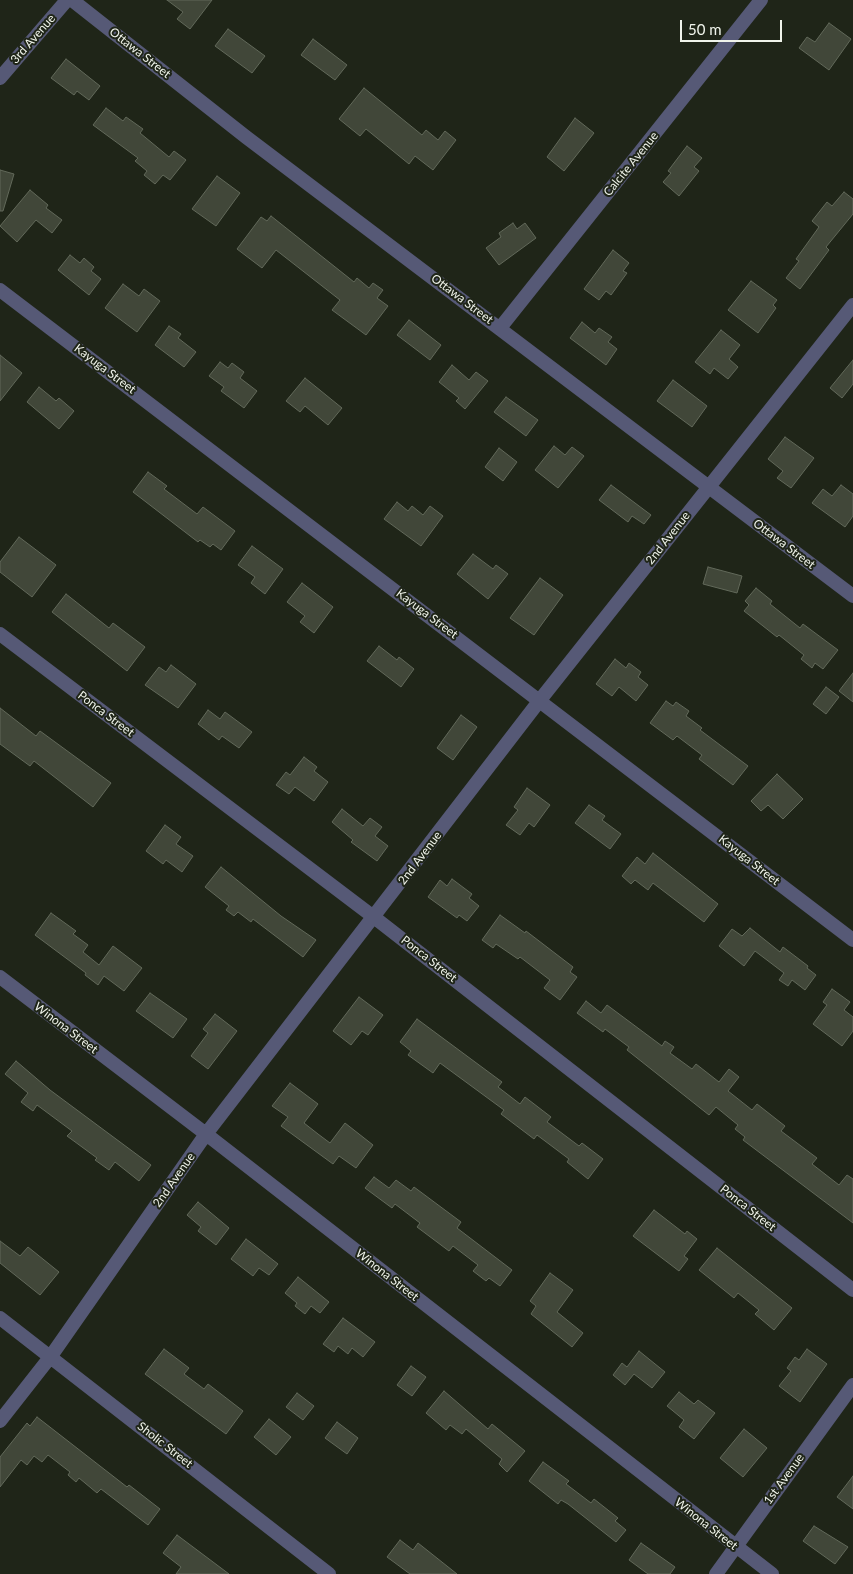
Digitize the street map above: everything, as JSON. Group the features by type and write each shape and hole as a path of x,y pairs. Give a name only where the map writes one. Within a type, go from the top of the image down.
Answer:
{"street":[{"name":"Calcite Avenue","path":"500,328 761,0"},
{"name":"Ottawa Street","path":"64,1 853,596"},
{"name":"3rd Avenue","path":"0,78 64,1"},
{"name":"Kayuga Street","path":"0,290 853,940"},
{"name":"2nd Avenue","path":"0,1421 51,1356 206,1134 375,918 540,700 853,305"},
{"name":"Ponca Street","path":"0,634 375,918 853,1290"},
{"name":"Winona Street","path":"0,977 206,1134 772,1574"},
{"name":"Sholic Street","path":"0,1318 329,1574"},
{"name":"1st Avenue","path":"716,1574 853,1385"}],"building":[{"path":"167,0 212,0 190,29 177,19 183,12"},
{"path":"829,23 851,39 829,70 799,48 807,37 815,42"},
{"path":"228,29 265,56 252,73 215,46"},
{"path":"313,39 347,65 335,80 301,55"},
{"path":"66,59 100,86 89,100 77,91 74,95 51,78"},
{"path":"364,88 422,135 426,130 438,140 445,131 456,140 433,170 415,156 409,164 366,129 360,136 339,119"},
{"path":"106,108 123,121 126,117 143,129 140,133 169,157 174,151 186,160 170,180 163,175 155,184 144,175 147,171 135,161 138,158 93,125"},
{"path":"575,118 594,133 564,171 547,157"},
{"path":"687,146 702,158 694,167 699,171 679,196 663,182 671,173 668,171"},
{"path":"0,170 14,174 3,211 0,211"},
{"path":"217,176 240,193 216,226 192,209"},
{"path":"30,190 48,205 46,208 62,220 52,233 36,220 17,242 0,226"},
{"path":"844,192 853,199 853,214 826,247 829,250 800,289 786,278 799,261 796,259 819,227 812,221 827,202 832,206"},
{"path":"271,216 354,282 357,278 369,288 373,283 383,290 377,298 388,306 366,335 332,310 340,300 276,250 262,268 237,249 261,217 267,221"},
{"path":"513,223 517,229 525,223 536,238 499,265 486,248 501,237 499,233"},
{"path":"613,250 629,263 623,271 627,273 611,295 606,291 599,300 584,289"},
{"path":"70,255 80,263 84,258 94,267 91,271 101,279 89,295 58,270"},
{"path":"751,281 777,300 773,305 776,308 758,333 728,310"},
{"path":"123,284 139,296 144,289 160,301 137,332 105,308"},
{"path":"409,320 441,345 430,360 397,335"},
{"path":"582,322 595,333 599,328 612,337 608,342 617,349 606,365 570,338"},
{"path":"169,326 181,334 178,338 196,352 184,367 155,345"},
{"path":"721,330 740,345 729,359 738,367 728,379 714,368 710,374 695,362"},
{"path":"0,355 22,373 0,401"},
{"path":"853,360 853,384 842,398 830,388"},
{"path":"220,362 228,368 232,363 244,372 240,378 257,391 244,408 221,391 224,387 209,376"},
{"path":"452,365 469,380 476,372 488,381 465,409 456,401 459,398 439,382"},
{"path":"305,378 342,408 328,425 305,406 300,412 286,401"},
{"path":"673,380 707,406 692,427 657,401"},
{"path":"39,387 56,401 59,398 74,411 59,429 27,402"},
{"path":"506,397 538,420 526,436 494,412"},
{"path":"785,437 814,458 791,488 777,478 783,471 768,459"},
{"path":"554,446 565,455 572,447 584,456 558,488 535,470"},
{"path":"499,448 517,462 503,481 485,467"},
{"path":"148,472 167,486 164,489 197,514 203,507 235,531 221,550 213,544 210,547 200,540 198,542 133,492"},
{"path":"611,485 651,515 644,524 632,516 628,522 599,500"},
{"path":"841,485 853,494 853,516 845,527 812,503 823,489 832,496"},
{"path":"397,502 408,511 412,506 423,515 430,506 443,516 421,546 384,519"},
{"path":"19,537 56,565 32,597 0,572 0,562"},
{"path":"252,546 283,569 265,594 251,583 255,577 238,565"},
{"path":"473,554 493,569 496,565 508,574 488,599 457,574"},
{"path":"708,567 742,576 737,593 703,584"},
{"path":"540,578 563,595 534,635 510,618"},
{"path":"302,583 333,607 314,633 300,622 305,616 287,602"},
{"path":"756,588 772,601 770,604 800,628 803,624 838,650 823,669 815,663 812,668 801,659 804,655 744,611 749,605 745,601"},
{"path":"66,594 109,628 113,623 145,647 127,671 52,612"},
{"path":"379,646 397,660 399,657 414,669 401,687 367,661"},
{"path":"615,659 626,668 629,663 641,672 638,677 648,685 636,701 619,687 612,696 596,684"},
{"path":"171,665 196,684 178,708 145,685 159,667 166,672"},
{"path":"853,673 853,702 839,691"},
{"path":"826,687 839,697 826,714 813,704"},
{"path":"666,701 673,706 676,702 689,711 686,716 702,728 700,730 748,766 733,785 699,759 702,755 677,736 673,740 650,723"},
{"path":"0,708 36,736 40,731 111,783 93,807 34,761 30,766 0,744"},
{"path":"208,710 220,719 225,712 252,732 239,748 222,736 219,740 198,724"},
{"path":"461,715 477,727 453,760 437,748"},
{"path":"304,757 317,767 314,771 328,782 314,801 295,787 289,794 276,785 286,772 290,775"},
{"path":"777,774 803,799 783,819 768,805 761,811 751,801"},
{"path":"527,788 550,805 534,827 529,823 520,835 506,825 518,810 514,807"},
{"path":"589,805 605,816 602,820 621,834 610,849 575,823"},
{"path":"342,809 363,826 370,818 382,827 375,836 388,846 377,861 351,842 353,840 332,822"},
{"path":"165,825 181,837 176,844 193,856 182,872 166,860 163,864 146,851"},
{"path":"653,853 718,904 704,922 653,883 648,890 635,880 631,884 622,876 637,857 645,864"},
{"path":"221,867 281,916 316,940 303,957 253,919 251,922 238,912 234,916 226,910 229,906 205,887"},
{"path":"452,879 472,894 469,898 479,906 467,921 459,915 457,918 428,897 440,880 447,886"},
{"path":"51,913 76,931 73,934 88,945 83,952 99,965 113,946 142,968 124,991 104,976 98,985 85,975 86,973 35,935"},
{"path":"500,915 525,933 526,931 573,967 570,972 577,977 560,1000 544,988 550,980 520,957 518,959 496,944 493,948 482,940"},
{"path":"750,928 780,952 783,947 808,966 807,968 816,975 805,990 792,980 788,986 779,980 784,973 755,951 744,966 719,946 732,929 742,936"},
{"path":"832,989 850,1002 844,1010 853,1017 853,1031 842,1046 813,1024 827,1005 823,1002"},
{"path":"150,993 187,1019 173,1038 136,1011"},
{"path":"359,997 383,1015 368,1035 362,1031 351,1045 333,1031"},
{"path":"586,1001 601,1013 607,1005 662,1046 665,1041 674,1047 670,1053 692,1069 696,1064 719,1082 729,1069 739,1077 728,1091 752,1110 757,1104 785,1126 781,1131 817,1158 812,1164 839,1185 847,1175 853,1179 853,1223 743,1140 745,1137 735,1129 738,1125 716,1107 709,1115 627,1050 629,1047 605,1029 603,1032 577,1013"},
{"path":"215,1014 237,1031 208,1069 191,1056 208,1033 203,1029"},
{"path":"417,1019 502,1082 498,1087 520,1104 525,1097 551,1117 547,1122 579,1146 582,1143 603,1159 588,1179 567,1162 569,1159 537,1135 534,1139 501,1114 504,1110 440,1063 433,1073 408,1055 411,1051 400,1042"},
{"path":"16,1061 50,1090 151,1165 139,1181 115,1162 109,1170 95,1160 97,1158 67,1136 72,1131 37,1105 33,1111 21,1102 28,1093 5,1074"},
{"path":"290,1083 318,1104 304,1123 330,1143 345,1123 373,1145 356,1168 339,1156 333,1164 281,1126 288,1117 272,1106"},
{"path":"374,1177 389,1188 396,1180 411,1191 414,1187 461,1222 457,1228 512,1270 500,1286 489,1278 486,1281 473,1271 478,1265 453,1246 449,1251 417,1227 420,1223 395,1204 392,1208 365,1188"},
{"path":"198,1202 229,1228 216,1245 198,1231 201,1227 187,1215"},
{"path":"654,1210 685,1234 687,1231 697,1239 684,1256 688,1259 679,1271 633,1236"},
{"path":"246,1239 278,1264 269,1275 259,1268 253,1276 231,1259"},
{"path":"0,1241 20,1256 28,1247 59,1272 40,1295 0,1263"},
{"path":"717,1248 792,1308 774,1330 755,1314 759,1310 738,1293 734,1298 699,1270"},
{"path":"550,1273 573,1290 557,1312 583,1333 572,1347 531,1314 536,1306 530,1301"},
{"path":"298,1277 329,1302 320,1313 311,1306 305,1314 295,1306 297,1303 285,1293"},
{"path":"343,1318 375,1342 363,1357 352,1348 348,1354 338,1346 334,1352 323,1344"},
{"path":"164,1349 189,1368 184,1374 204,1389 208,1384 243,1411 226,1434 145,1374"},
{"path":"807,1349 827,1364 800,1402 779,1386 791,1371 787,1368 795,1357 799,1360"},
{"path":"639,1351 665,1372 652,1388 634,1374 625,1385 613,1375 622,1363 627,1367"},
{"path":"411,1366 426,1377 412,1396 397,1385"},
{"path":"444,1391 488,1429 492,1424 525,1451 507,1472 499,1464 502,1459 466,1429 462,1434 450,1425 446,1430 426,1413"},
{"path":"679,1392 694,1404 698,1400 715,1413 694,1439 679,1427 684,1420 667,1406"},
{"path":"297,1393 314,1406 303,1420 286,1407"},
{"path":"37,1417 127,1487 129,1485 160,1509 148,1525 101,1489 97,1493 79,1478 76,1482 68,1475 70,1472 48,1455 42,1462 34,1456 27,1465 21,1460 0,1487 0,1457 27,1423 30,1426"},
{"path":"269,1419 291,1437 276,1455 254,1437"},
{"path":"337,1422 358,1438 347,1454 325,1438"},
{"path":"744,1429 767,1448 743,1477 720,1458"},
{"path":"543,1462 569,1481 566,1484 591,1503 594,1499 618,1518 615,1521 626,1530 616,1542 568,1504 561,1500 558,1504 529,1481"},
{"path":"853,1476 853,1509 837,1497"},
{"path":"814,1526 848,1547 835,1564 803,1541"},
{"path":"177,1535 229,1574 176,1574 181,1567 163,1553"},
{"path":"400,1540 413,1550 418,1543 457,1574 410,1574 387,1557"},
{"path":"641,1543 675,1567 670,1574 648,1574 629,1560"}]}
